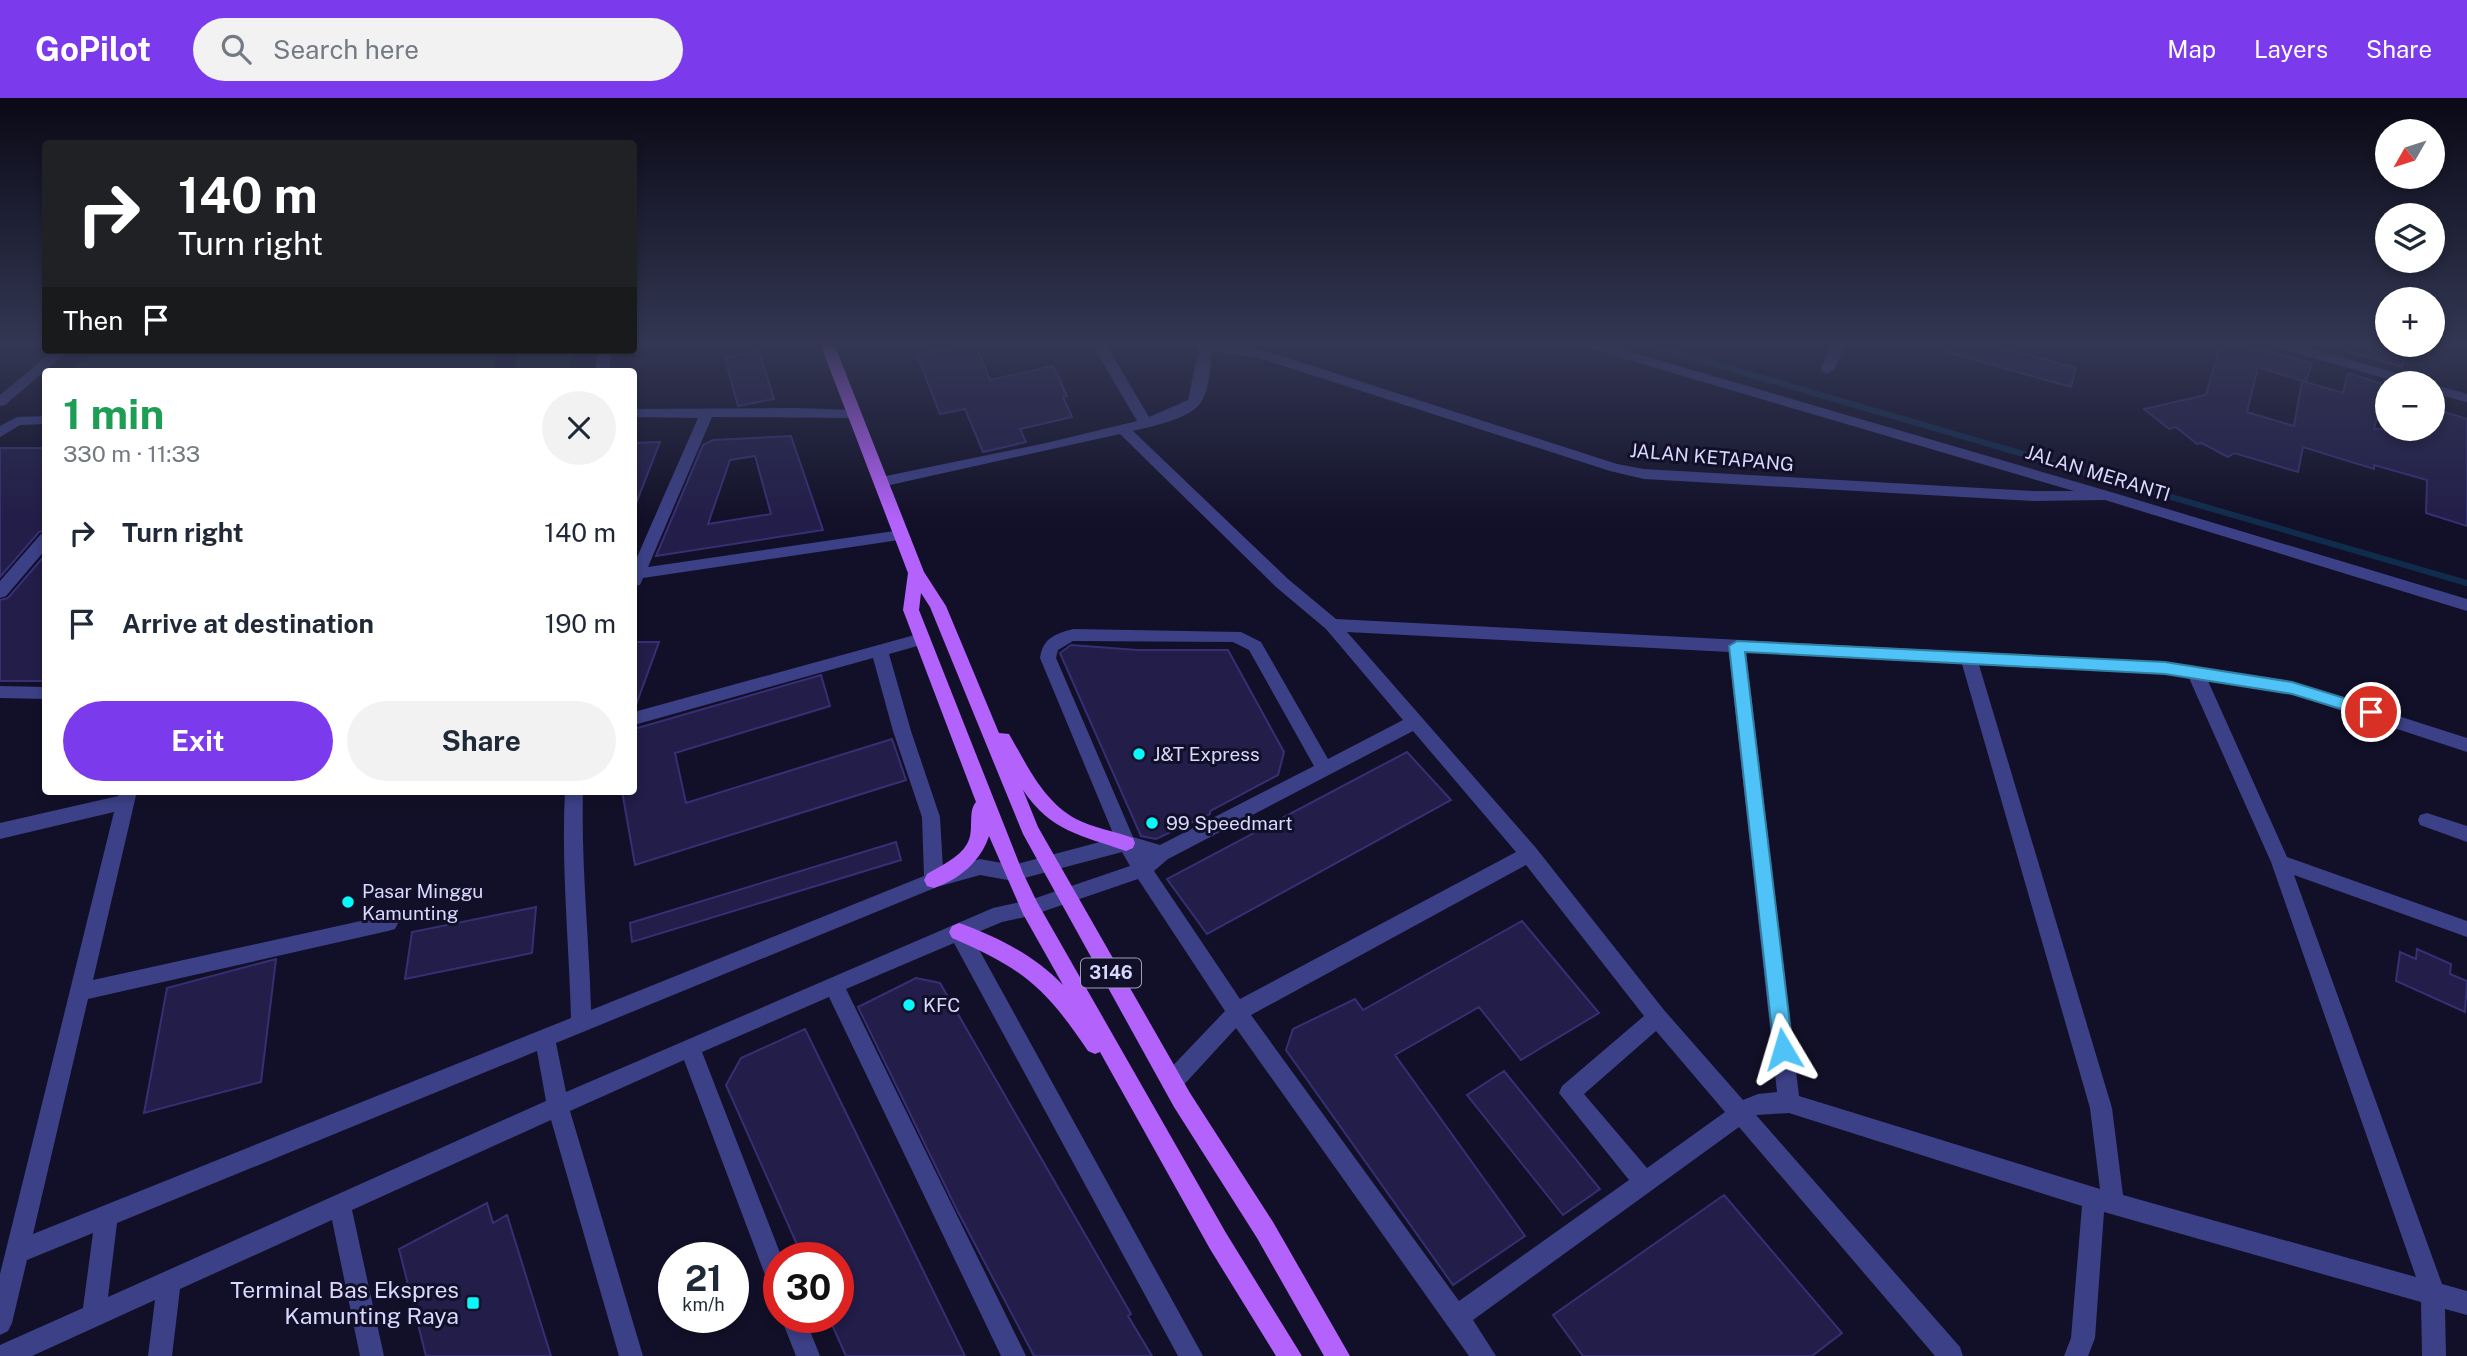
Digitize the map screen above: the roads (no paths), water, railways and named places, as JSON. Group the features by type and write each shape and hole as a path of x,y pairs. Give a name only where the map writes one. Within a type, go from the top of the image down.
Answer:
{"main road":[{"name":"3146","path":"849,405 916,573 938,606 1030,830 1172,1082 1265,1230 1338,1356"},
{"name":"3146","path":"916,573 911,610 1013,873 1030,908 1218,1241 1290,1356"},
{"path":"973,687 1039,800 1052,814 1079,829 1125,843"},
{"path":"934,880 972,855 980,843 983,832 979,788"},
{"path":"960,932 1015,958 1034,971 1067,1003 1168,1151"}],"street":[{"path":"1134,405 1145,423"},
{"path":"881,482 1123,429 1190,405"},
{"name":"JALAN KETAPANG","path":"1419,405 1615,468 1644,474 2033,496 2106,495"},
{"name":"JALAN MERANTI","path":"1797,405 2467,605"},
{"path":"637,414 706,415 810,411 852,414"},
{"path":"637,572 706,415"},
{"path":"0,433 16,421 42,420"},
{"path":"1123,429 1282,583 1332,625 1529,854 1657,1017 1951,1356"},
{"path":"637,577 901,535"},
{"path":"0,592 42,543"},
{"path":"1332,625 2165,668 2292,688 2467,745"},
{"path":"1325,769 1255,646 1245,639 1235,636 1073,635 1059,639 1050,647 1048,658 1125,843 1238,1011 1484,1356"},
{"path":"637,717 922,639"},
{"path":"1737,646 1789,1103"},
{"path":"879,649 902,731 931,817 934,880"},
{"path":"1968,657 2101,1108 2103,1200 2082,1338 2076,1356"},
{"path":"2195,672 2280,862 2433,1293 2434,1356"},
{"path":"0,692 42,692"},
{"path":"4,1356 690,1047 1000,914 1030,908 1142,870 1161,853 1414,722"},
{"path":"574,795 572,840 579,928 581,1024"},
{"path":"0,831 127,797 0,1323"},
{"path":"2427,820 2467,834"},
{"path":"17,1252 934,880 980,867 1013,873 1125,843 1161,853"},
{"path":"1172,1082 1238,1011 1529,854"},
{"path":"2280,862 2467,929"},
{"path":"80,992 388,923"},
{"path":"960,932 1191,1356"},
{"path":"834,985 1014,1356"},
{"path":"1645,1183 1570,1093 1657,1017"},
{"path":"544,1039 558,1106 631,1356"},
{"path":"690,1047 764,1242"},
{"path":"1457,1317 1757,1103 1789,1103 2103,1200 2467,1303"},
{"path":"340,1205 372,1356"},
{"path":"94,1317 107,1217"},
{"path":"160,1356 169,1282"},
{"path":"799,1333 808,1356"}],"waterway":[{"path":"1854,405 2467,583"}],"place":[{"name":"J&T Express","path":"1139,754"},
{"name":"99 Speedmart","path":"1152,823"},
{"name":"Pasar Minggu Kamunting","path":"348,902"},
{"name":"KFC","path":"909,1005"},
{"name":"Terminal Bas Ekspres Kamunting Raya","path":"473,1303"}]}
